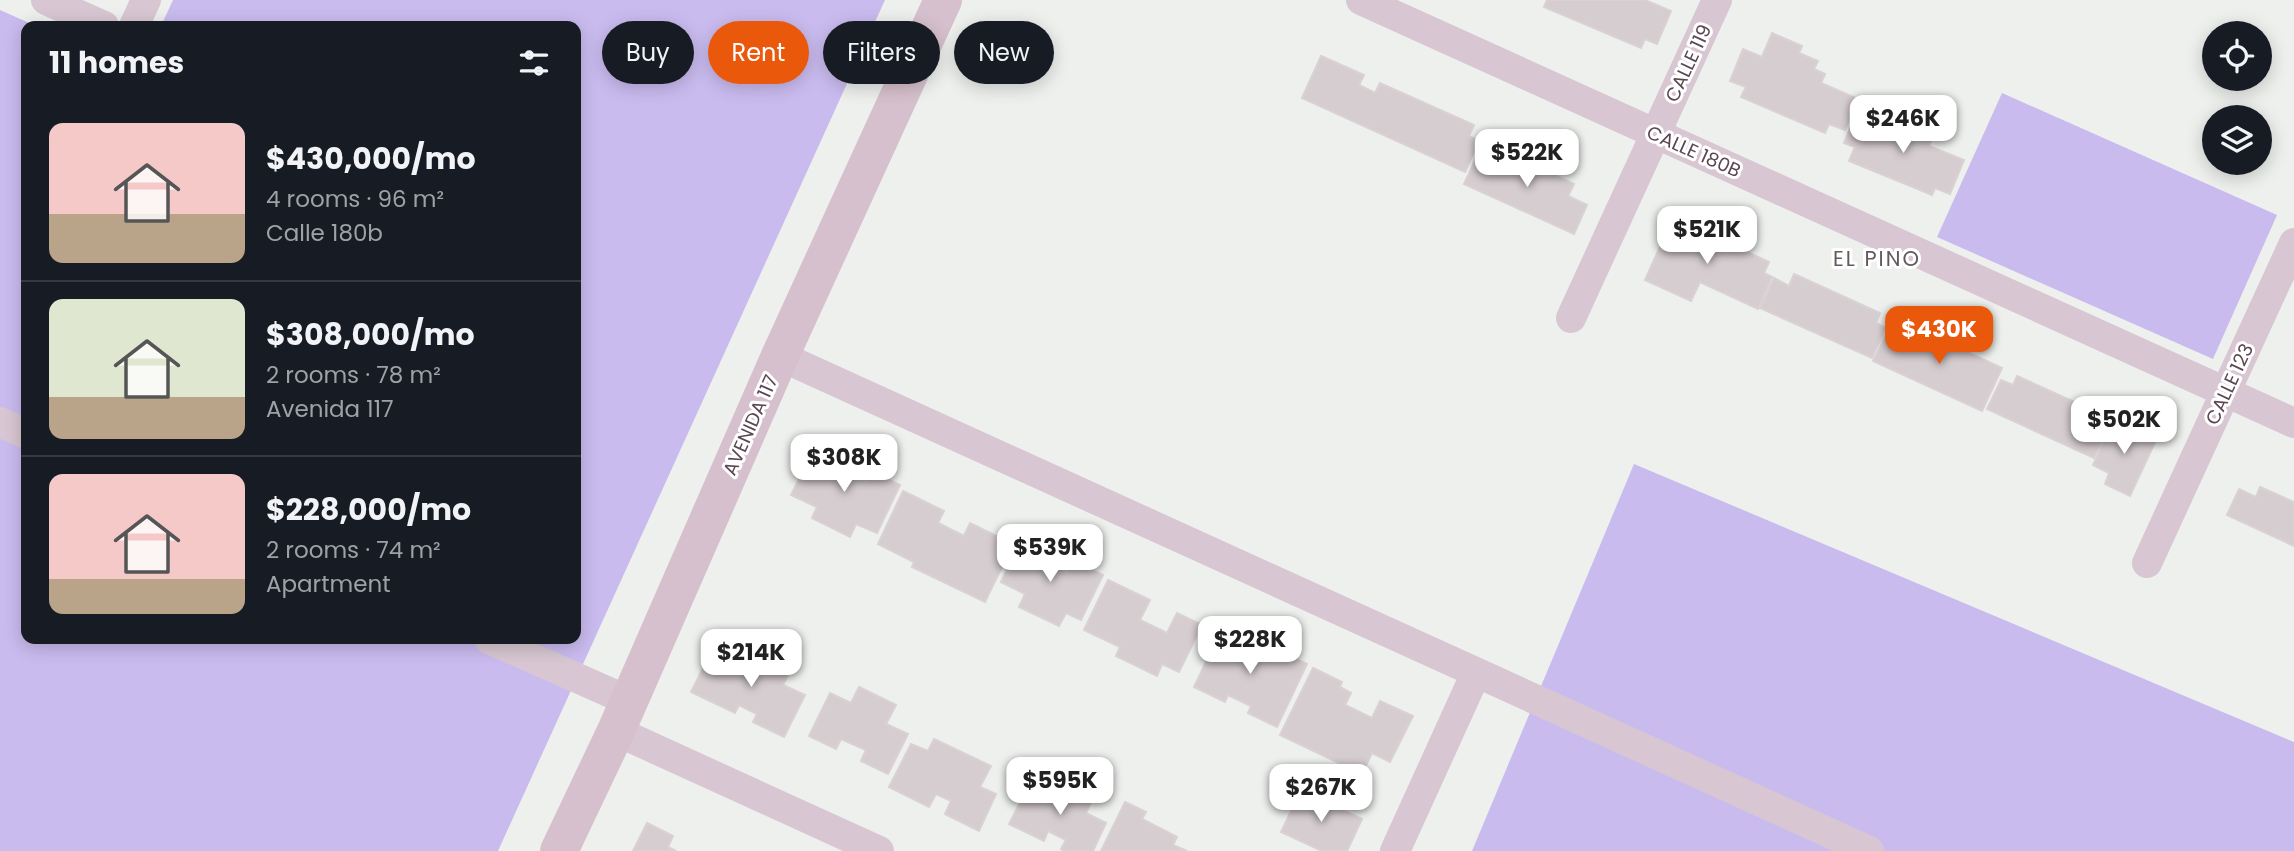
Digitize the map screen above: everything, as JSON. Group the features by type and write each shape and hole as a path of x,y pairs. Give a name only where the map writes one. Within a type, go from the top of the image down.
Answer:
{"street":[{"path":"46,0 93,21"},
{"path":"136,21 146,0"},
{"name":"AVENIDA 117","path":"559,851 622,716 780,356 943,0"},
{"name":"CALLE 180B","path":"1361,0 2294,423"},
{"name":"CALLE 119","path":"1572,318 1717,0"},
{"name":"CALLE 123","path":"2147,563 2294,243"},
{"path":"780,356 1869,851"},
{"path":"0,422 21,432"},
{"path":"498,644 622,716 879,851"},
{"path":"1395,851 1476,673"}],"shaded area":[{"path":"173,0 885,0 875,21 823,21 823,84 847,84 498,851 0,851 0,10 25,21 21,21 21,644 581,644 581,21 163,21"},
{"path":"2002,93 2277,215 2213,359 1937,237"},
{"path":"1634,464 2294,742 2294,851 1472,851"}],"building":[{"path":"1547,0 1645,0 1671,11 1657,44 1645,39 1641,48 1544,7"},
{"path":"1772,33 1802,46 1799,53 1818,61 1814,69 1825,74 1821,83 1858,99 1845,130 1829,124 1825,133 1741,97 1746,87 1730,81 1743,49 1762,57"},
{"path":"1321,56 1364,75 1359,85 1375,93 1380,83 1474,125 1469,136 1479,141 1465,172 1302,98"},
{"path":"1856,114 1889,128 1893,119 1933,136 1929,146 1964,160 1950,194 1935,188 1932,195 1849,161 1855,147 1844,143"},
{"path":"1495,148 1574,184 1568,196 1587,205 1574,234 1464,184 1477,156 1489,162"},
{"path":"1673,218 1769,262 1764,273 1772,277 1758,309 1700,282 1691,301 1645,280"},
{"path":"1794,274 1880,313 1876,323 1886,328 1872,358 1760,308 1774,278 1789,286"},
{"path":"1907,324 2002,368 1982,411 1873,361 1888,330 1901,336"},
{"path":"2017,376 2099,413 2095,422 2108,428 2094,458 1987,409 2001,380 2013,385"},
{"path":"2115,418 2157,438 2130,496 2105,484 2109,473 2093,465"},
{"path":"816,445 850,461 845,471 867,482 872,472 900,485 877,533 856,524 850,537 812,518 817,507 791,495"},
{"path":"2260,487 2294,502 2294,546 2227,515 2239,489 2256,497"},
{"path":"903,491 944,511 938,523 964,536 970,523 1013,544 985,602 912,567 914,562 878,544"},
{"path":"1023,537 1050,550 1045,562 1067,572 1073,561 1103,575 1081,620 1066,613 1059,626 1019,607 1025,594 1001,582"},
{"path":"1108,580 1150,600 1140,620 1167,633 1177,613 1202,625 1179,672 1162,664 1157,676 1116,656 1120,647 1084,630"},
{"path":"1224,624 1257,640 1251,651 1275,663 1281,651 1307,664 1277,727 1248,713 1251,706 1228,695 1225,702 1194,687"},
{"path":"752,648 792,667 783,685 805,695 784,737 753,722 757,714 739,705 735,713 691,692 712,650 743,665"},
{"path":"1313,668 1342,682 1340,687 1351,693 1345,705 1372,718 1380,701 1413,716 1390,762 1372,753 1362,774 1280,735"},
{"path":"859,687 896,705 886,724 908,734 888,774 861,761 866,750 841,739 836,749 809,736 830,693 851,703"},
{"path":"934,739 991,766 980,787 996,794 979,831 945,814 951,801 936,794 929,807 889,787 911,744 928,751"},
{"path":"1058,779 1094,796 1086,813 1106,823 1093,851 1064,851 1061,849 1066,840 1048,831 1044,841 1009,824 1029,785 1050,795"},
{"path":"1301,790 1362,819 1347,851 1322,851 1281,832"},
{"path":"1125,802 1146,812 1142,819 1177,837 1173,845 1187,851 1101,851"},
{"path":"647,823 673,836 668,847 676,851 633,851"}],"district":[{"name":"EL PINO","path":"1877,259"}]}
